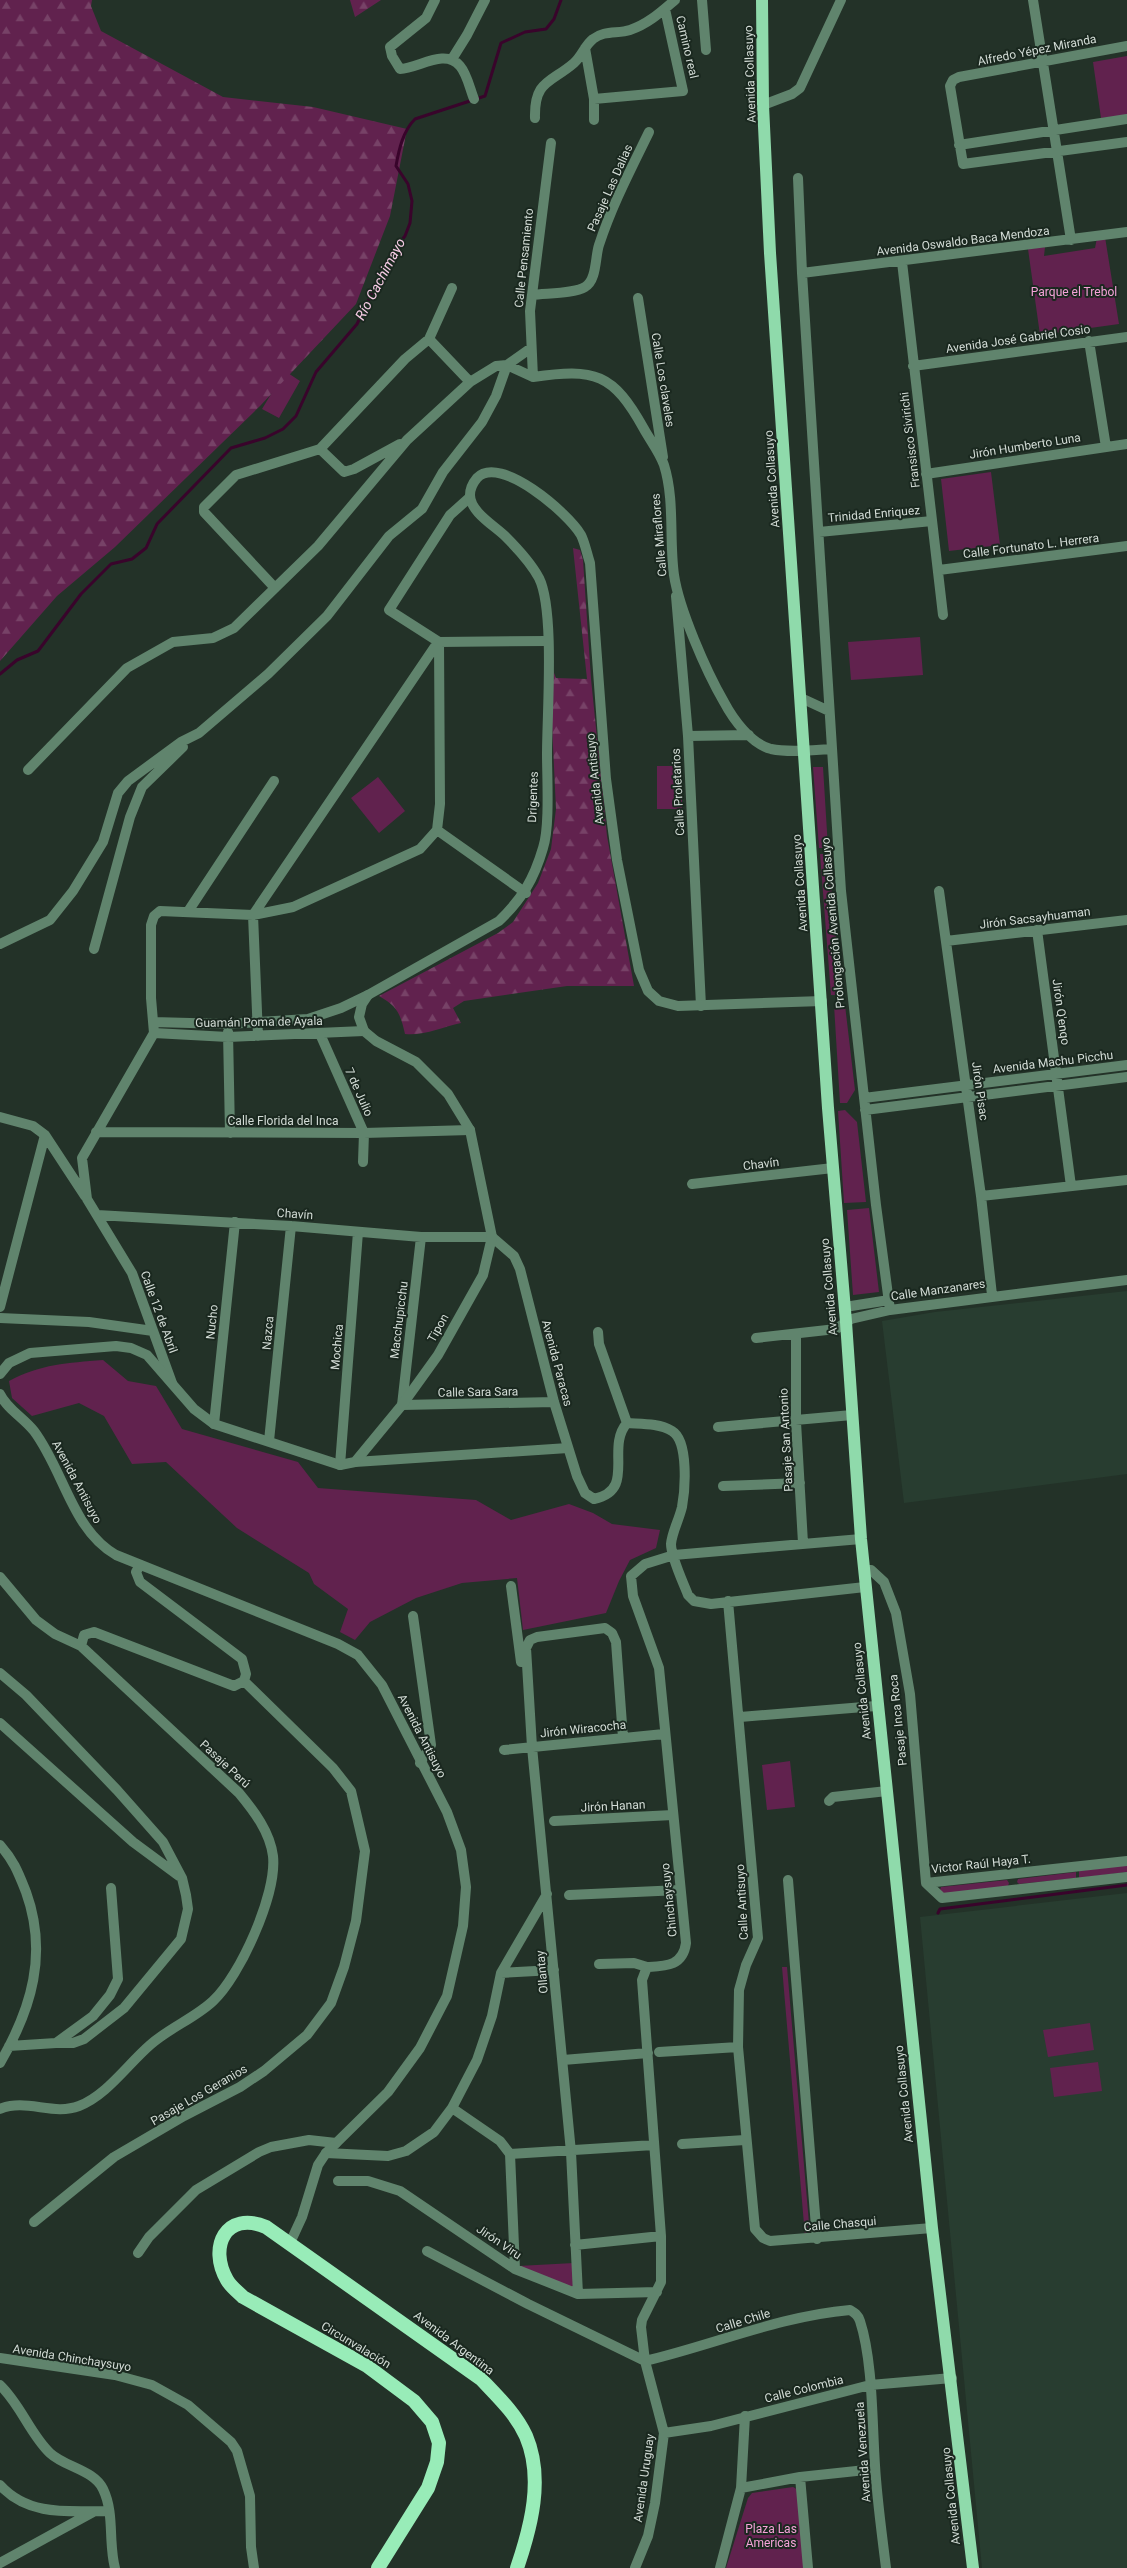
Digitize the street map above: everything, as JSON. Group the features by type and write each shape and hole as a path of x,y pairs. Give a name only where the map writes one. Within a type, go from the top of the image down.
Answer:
{"highway":[{"name":"Circunvalación","path":"290,2243 261,2224 244,2221 233,2225 227,2230 219,2245 222,2267 227,2280 243,2297 368,2366 414,2401 432,2422 439,2444 437,2462 428,2488 378,2568"},
{"name":"Avenida Argentina","path":"290,2243 481,2379 509,2408 526,2436 534,2468 534,2504 517,2568"}],"main road":[{"name":"Avenida Collasuyo","path":"762,0 763,105 772,272 833,1168 865,1587 932,2228 952,2378 973,2568"}],"street":[{"path":"435,0 426,18 390,46 392,56 400,69 408,69 441,58 452,59 461,66 474,99"},
{"path":"452,59 485,0"},
{"path":"535,118 535,100 540,90 551,77 574,63 592,39 604,33 629,30 651,20 675,0"},
{"path":"702,0 706,50"},
{"path":"763,105 792,94 800,88 841,0"},
{"path":"1033,0 1071,240"},
{"name":"Camino real","path":"594,99 683,91 665,10"},
{"name":"Alfredo Yépez Miranda","path":"959,145 950,86 952,80 1043,60 1127,46"},
{"path":"585,48 594,99 594,120"},
{"path":"1127,120 959,145 963,164 1127,142"},
{"name":"Pasaje Las Dalias","path":"532,295 579,290 586,287 592,280 598,246 613,206 649,132"},
{"name":"Calle Pensamiento","path":"533,377 531,348 532,295 551,143"},
{"name":"Prolongación Avenida Collasuyo","path":"798,178 802,273 841,890 889,1305"},
{"name":"Avenida Oswaldo Baca Mendoza","path":"802,273 902,262 1127,232"},
{"name":"Fransisco Sivirichi","path":"902,262 943,615"},
{"path":"275,588 204,512 204,507 236,475 320,449 405,360 429,339 452,288"},
{"name":"Calle Los claveles","path":"638,298 664,465"},
{"name":"Avenida José Gabriel Cosio","path":"913,366 1127,337"},
{"path":"429,339 470,382"},
{"path":"1089,341 1106,447"},
{"path":"28,770 127,668 173,642 225,634 234,628 318,546 407,440 470,382 486,370 507,365 531,348"},
{"path":"507,365 533,377"},
{"path":"94,949 130,817 142,787 199,733 268,674 327,616 389,536 422,508 443,472 482,422 496,396 507,365"},
{"name":"Calle Miraflores","path":"533,377 586,375 603,379 616,386 632,407 664,465 669,499 674,576 712,681 730,713 749,735 770,749 832,749"},
{"path":"320,449 344,472 354,469 407,440"},
{"name":"Jirón Humberto Luna","path":"926,474 1127,444"},
{"name":"Avenida Antisuyo","path":"470,498 470,487 478,476 488,472 499,472 525,484 557,508 581,535 590,563 594,598 607,788 617,860 639,970 648,990 659,1001 678,1006 822,1001"},
{"path":"470,498 450,514 388,610 438,642 547,641"},
{"name":"Drigentes","path":"153,1022 258,1024 308,1020 323,1016 368,995 499,921 526,893 544,846 547,795 547,641 544,597 539,578 507,538 477,511 470,498"},
{"name":"Trinidad Enriquez","path":"819,532 932,521"},
{"name":"Calle Fortunato L. Herrera","path":"939,570 1127,546"},
{"name":"Calle Proletarios","path":"674,576 688,736 701,1006"},
{"path":"154,1033 151,925 154,916 160,911 189,910 253,915 293,907 420,849 438,830 440,804 438,642"},
{"path":"258,1036 253,915 438,642"},
{"path":"800,698 829,711"},
{"path":"0,944 50,920 74,891 103,842 118,793 128,781 173,747 199,733"},
{"path":"688,736 749,735"},
{"path":"189,910 274,781"},
{"path":"438,830 526,893"},
{"name":"Jirón Pisac","path":"939,891 982,1196 992,1295"},
{"name":"Jirón Sacsayhuaman","path":"946,941 1127,920"},
{"name":"Jirón Q'enqo","path":"1037,930 1058,1073 1071,1186"},
{"path":"364,1031 359,1017 362,1004 368,995"},
{"path":"227,1024 230,1134"},
{"name":"Guamán Poma de Ayala","path":"154,1033 228,1037 364,1031"},
{"name":"Tipon","path":"355,1462 402,1405 438,1355 483,1274 492,1237 470,1130 448,1094 416,1062 376,1041 364,1031"},
{"name":"Calle 12 de Abril","path":"87,1199 82,1158 154,1033"},
{"name":"7 de Julio","path":"320,1034 364,1133 363,1162"},
{"name":"Avenida Machu Picchu","path":"864,1098 1127,1065"},
{"name":"Avenida Machu Picchu","path":"865,1110 1127,1076"},
{"name":"Calle 12 de Abril","path":"0,1117 32,1126 45,1135 87,1199 132,1273 172,1384"},
{"name":"Calle Florida del Inca","path":"96,1132 230,1134 470,1130"},
{"path":"0,1307 45,1135"},
{"name":"Chavín","path":"692,1184 833,1168"},
{"path":"982,1196 1127,1180"},
{"name":"Chavín","path":"97,1215 235,1222 421,1237 492,1237"},
{"name":"Nucho","path":"214,1424 235,1222"},
{"name":"Nazca","path":"269,1441 291,1226"},
{"name":"Mochica","path":"340,1465 358,1232"},
{"name":"Macchupicchu","path":"402,1405 421,1237"},
{"name":"Avenida Paracas","path":"492,1237 514,1256 520,1269 554,1402 576,1476 586,1493 594,1499 608,1495 614,1488 619,1475 618,1440 622,1429 627,1423"},
{"name":"Calle Manzanares","path":"756,1338 836,1329 846,1322 889,1305 1127,1280"},
{"path":"845,1307 889,1305"},
{"path":"0,1318 89,1322 153,1331"},
{"path":"598,1332 599,1344 627,1423 655,1424 672,1431 679,1437 685,1469 682,1507 672,1542 674,1555 688,1595 694,1601 711,1604 865,1587"},
{"name":"Pasaje San Antonio","path":"796,1334 796,1422 803,1544"},
{"path":"0,1374 9,1363 30,1353 116,1346 131,1348 147,1355 194,1409 214,1424 340,1465 355,1462 568,1448"},
{"name":"Avenida Antisuyo","path":"0,1394 33,1430 54,1462 84,1526 93,1538 116,1555 338,1644 358,1655 382,1685 420,1763 447,1812 462,1850 466,1887 463,1926 447,1996 420,2048 388,2092 326,2153 318,2166 302,2217 290,2243"},
{"name":"Calle Sara Sara","path":"402,1405 554,1402"},
{"path":"718,1428 852,1416"},
{"path":"723,1486 800,1483"},
{"path":"674,1555 861,1538"},
{"name":"Chinchaysuyo","path":"599,1964 634,1963 647,1967 672,1965 683,1954 686,1943 658,1665 633,1596 631,1576 645,1564 674,1555"},
{"path":"81,1646 84,1635 94,1632 234,1686 244,1680 246,1674 242,1659 146,1586 136,1574 136,1568 140,1564"},
{"name":"Pasaje Inca Roca","path":"864,1570 871,1570 884,1582 896,1613 910,1694 926,1883"},
{"name":"Pasaje Perú","path":"0,1577 36,1620 55,1634 81,1646 233,1788 258,1815 273,1856 270,1890 266,1907 233,1975 213,2001 151,2044 106,2088 88,2101 66,2109 22,2104 0,2109"},
{"path":"511,1586 532,1747"},
{"name":"Calle Antisuyo","path":"728,1601 740,1717 758,1938 746,1965 739,1990 738,2047 755,2229"},
{"path":"413,1616 430,1745 420,1763"},
{"name":"Ollantay","path":"578,2294 563,2060 532,1747 526,1648 530,1640 536,1637 605,1628 612,1634 616,1642 623,1738"},
{"path":"0,1673 26,1694 163,1842 182,1878 188,1910 181,1939 124,2008 84,2039 73,2043 10,2046"},
{"name":"Pasaje Los Geranios","path":"34,2222 114,2157 184,2116 240,2087 264,2071 307,2035 331,2004 344,1967 356,1921 365,1851 351,1791 332,1768 244,1680"},
{"path":"740,1717 876,1706"},
{"path":"0,1723 133,1842 182,1878"},
{"name":"Jirón Wiracocha","path":"504,1750 664,1734"},
{"path":"829,1801 833,1797 886,1790"},
{"name":"Jirón Hanan","path":"554,1821 673,1815"},
{"path":"0,1846 14,1861 33,1912 38,1938 30,1994 10,2046 0,2063"},
{"path":"0,1852 14,1861"},
{"name":"Victor Raúl Haya T.","path":"926,1883 1127,1861"},
{"path":"1012,1874 1014,1890"},
{"name":"Victor Raúl Haya T.","path":"926,1883 942,1898 1127,1877"},
{"path":"788,1880 817,2239"},
{"path":"56,2043 93,2016 110,1996 118,1978 111,1888"},
{"path":"569,1895 680,1890"},
{"path":"326,2153 388,2156 406,2151 434,2132 452,2108 477,2060 492,2016 501,1973 546,1894"},
{"path":"646,2361 641,2327 642,2320 661,2282 661,2236 642,1980 647,1967"},
{"path":"501,1973 554,1970"},
{"path":"659,2052 738,2047"},
{"path":"563,2060 648,2053"},
{"path":"452,2108 500,2140 510,2154 515,2269"},
{"path":"138,2253 149,2237 196,2190 258,2152 271,2147 310,2140 336,2142"},
{"path":"682,2144 746,2140"},
{"path":"510,2154 570,2152 654,2145"},
{"name":"Jirón Viru","path":"338,2181 368,2181 400,2191 515,2269 578,2294 657,2292"},
{"name":"Calle Chasqui","path":"755,2229 763,2238 770,2241 817,2239 932,2228"},
{"path":"575,2244 661,2236"},
{"path":"427,2251 528,2304 646,2361"},
{"name":"Calle Chile","path":"646,2361 804,2316 850,2310"},
{"name":"Avenida Venezuela","path":"850,2310 859,2318 870,2385 875,2469 886,2568"},
{"name":"Avenida Chinchaysuyo","path":"0,2358 115,2375 152,2385 188,2405 231,2442 238,2451 250,2496 251,2546 254,2568"},
{"name":"Avenida Uruguay","path":"639,2566 655,2503 664,2433 646,2361"},
{"name":"Calle Colombia","path":"664,2433 684,2432 870,2385 952,2378"},
{"path":"0,2385 17,2404 50,2453 66,2464 94,2478 102,2486 109,2511 115,2568"},
{"path":"720,2568 741,2488 745,2416"},
{"path":"741,2488 800,2477 875,2469"},
{"path":"800,2477 808,2568"},
{"path":"0,2485 20,2501 38,2510 109,2511"},
{"path":"0,2563 95,2511"}],"shaded area":[{"path":"1127,1291 1127,1474 904,1503 882,1321 935,1312"},
{"path":"1127,1893 1127,2568 982,2568 920,1917"}],"green space":[{"path":"0,0 92,0 91,6 101,31 223,97 313,107 407,129 390,216 356,304 260,406 115,547 57,596 0,661"},
{"path":"350,0 381,0 355,17"},
{"path":"1127,56 1127,115 1101,118 1093,62"},
{"name":"Parque el Trebol","path":"1105,237 1119,324 1040,335 1028,249 1045,247 1044,256 1095,248 1097,238"},
{"path":"285,371 300,381 279,418 262,409"},
{"path":"991,472 1000,545 949,551 941,479"},
{"path":"573,548 580,550 583,560 591,679 607,836 634,986 567,986 464,1001 453,1008 461,1023 426,1032 405,1034 397,1011 379,996 498,933 513,922 538,883 551,849 556,809 549,660 556,678 587,679"},
{"path":"920,637 923,675 851,680 848,642"},
{"path":"657,766 682,766 682,809 657,809"},
{"path":"813,767 823,767 828,848 819,848"},
{"path":"378,777 405,811 379,833 351,798"},
{"path":"820,854 828,854 842,995 831,995"},
{"path":"834,1005 845,1005 855,1090 847,1103 840,1103"},
{"path":"845,1110 857,1122 866,1202 844,1203 838,1111"},
{"path":"869,1208 879,1292 853,1295 847,1210"},
{"path":"103,1360 128,1381 156,1386 182,1429 298,1462 318,1488 476,1500 511,1520 569,1504 593,1513 612,1524 660,1530 656,1548 630,1560 606,1613 523,1630 517,1578 462,1583 416,1598 370,1622 355,1640 340,1632 348,1609 314,1584 309,1573 237,1528 166,1462 132,1464 104,1416 79,1403 32,1416 12,1398 9,1381 21,1375 54,1365"},
{"path":"790,1761 795,1807 767,1810 762,1765"},
{"path":"1127,1865 1127,1872 1079,1878 1079,1871"},
{"path":"1076,1872 1076,1878 1019,1884 1017,1882 1018,1879"},
{"path":"1007,1880 1008,1886 941,1894 940,1890 941,1887"},
{"path":"782,1967 787,1967 810,2235 805,2236"},
{"path":"1090,2023 1094,2050 1048,2057 1043,2030"},
{"path":"1098,2062 1102,2091 1054,2097 1050,2068"},
{"path":"574,2263 574,2286 571,2288 518,2266"},
{"name":"Plaza Las Americas","path":"793,2487 800,2491 806,2568 726,2568 748,2498 752,2493"}],"waterway":[{"name":"Río Cachimayo","path":"0,674 17,660 38,651 81,594 111,564 132,559 146,548 157,524 231,448 265,438 283,429 296,416 316,372 357,324 391,254 405,236 410,223 412,201 408,184 396,166 400,147 407,129 415,119 485,96 501,43 525,32 546,29 554,19 561,0"},
{"path":"938,1913 940,1909 1127,1885"}]}
